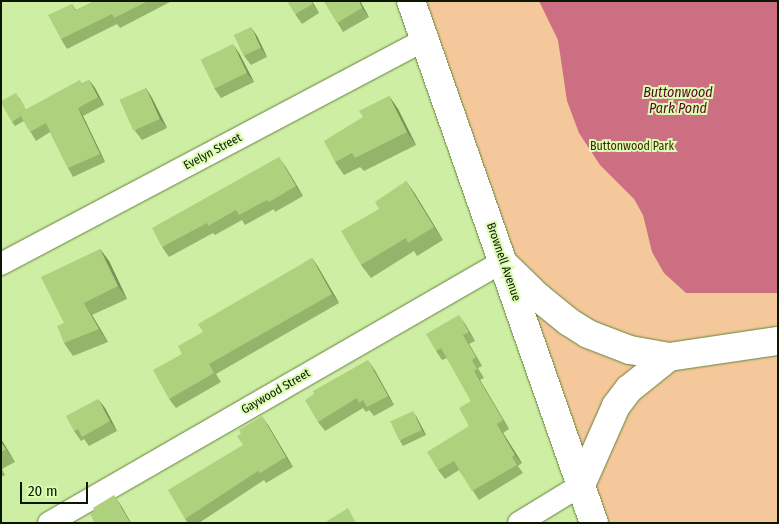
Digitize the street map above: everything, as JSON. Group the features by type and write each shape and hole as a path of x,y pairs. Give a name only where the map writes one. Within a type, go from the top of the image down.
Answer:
{"main road":[{"name":"Brownell Avenue","path":"411,1 594,523"},
{"path":"502,262 552,310 588,334 630,350 669,357 778,341"},
{"path":"581,485 616,406 630,389 669,357"}],"street":[{"name":"Evelyn Street","path":"1,264 424,40"},
{"name":"Gaywood Street","path":"49,523 502,262"},
{"path":"519,523 581,485"}],"green space":[{"name":"Buttonwood Park","path":"426,1 778,1 778,523 609,523"}],"water":[{"name":"Buttonwood Park Pond","path":"539,1 778,1 778,293 686,293 664,273 652,252 643,215 634,199 600,165 579,133 567,101 558,40"}],"building":[{"path":"95,1 148,1 114,18 112,14 61,39 48,15 72,4 75,11"},
{"path":"287,1 311,1 313,4 295,14"},
{"path":"324,1 359,1 362,8 337,23"},
{"path":"251,27 261,48 244,56 234,35"},
{"path":"233,44 247,73 215,89 201,60"},
{"path":"80,80 82,84 89,80 98,97 78,108 100,154 68,168 46,123 30,132 19,113"},
{"path":"146,88 160,119 133,131 120,100"},
{"path":"16,93 26,110 19,113 21,116 12,122 1,101"},
{"path":"389,96 407,132 355,158 352,153 335,162 324,141 363,117 359,111"},
{"path":"279,157 296,186 269,202 267,200 239,215 236,210 208,226 207,223 162,247 152,228"},
{"path":"406,181 434,227 408,243 406,238 361,265 341,231 379,209 375,202"},
{"path":"100,249 118,286 84,303 99,329 64,343 57,326 64,323 41,277"},
{"path":"312,258 332,294 209,364 214,373 169,399 153,370 182,354 178,346 203,332 198,324"},
{"path":"459,315 469,332 463,335 476,357 472,360 477,369 474,371 503,420 497,424 515,455 512,457 517,465 472,491 454,461 438,470 427,452 469,426 459,408 471,401 441,348 436,351 426,334"},
{"path":"368,360 388,396 367,407 363,400 359,403 357,398 318,422 305,400 314,394 313,391"},
{"path":"98,399 110,421 82,437 78,429 74,431 66,416"},
{"path":"413,411 422,430 399,441 390,422"},
{"path":"262,416 286,457 260,473 258,471 185,519 168,490 243,445 237,436 241,434 239,430"},
{"path":"1,442 6,449 1,452"},
{"path":"114,495 130,523 90,523 94,521 90,514 95,511 93,508"},
{"path":"348,508 356,523 324,523"}]}
